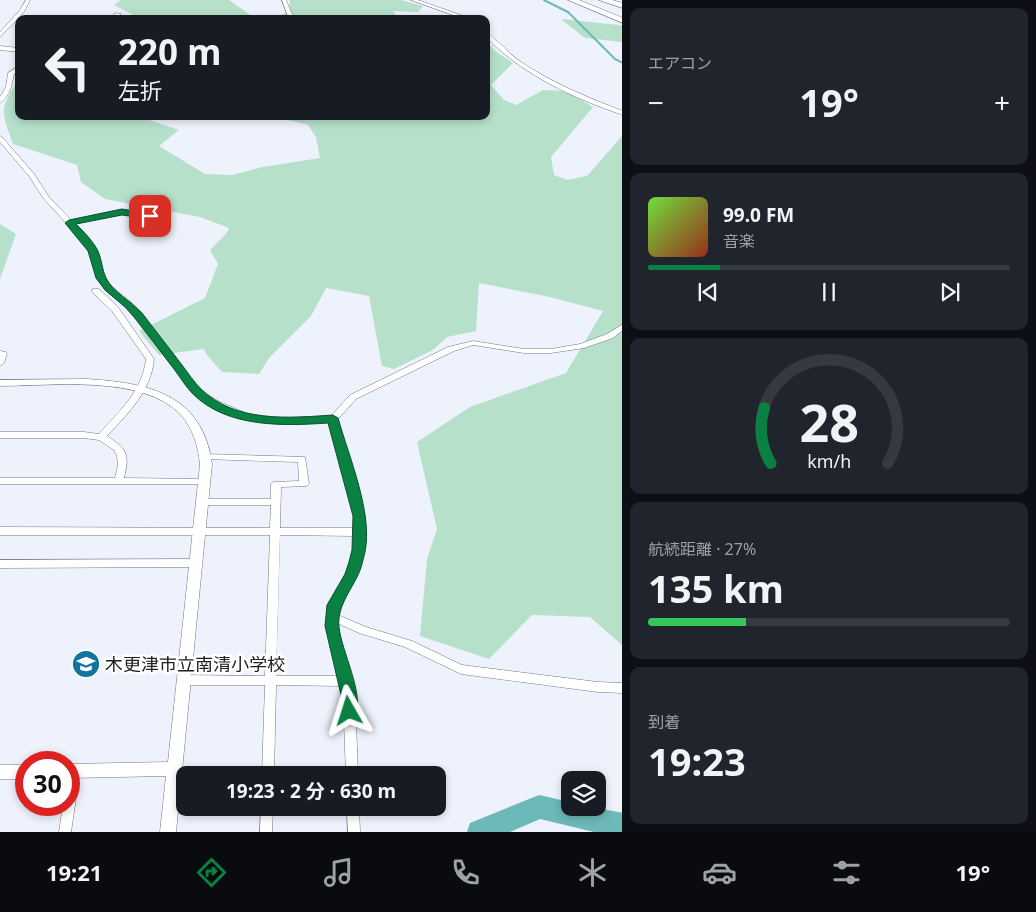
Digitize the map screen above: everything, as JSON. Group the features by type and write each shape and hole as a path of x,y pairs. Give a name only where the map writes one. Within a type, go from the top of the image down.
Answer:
{"highway":[{"path":"572,0 622,19"},
{"path":"603,0 622,6"},
{"path":"617,0 622,2"}],"street":[{"path":"18,15 28,0"},
{"path":"284,0 290,15"},
{"path":"412,0 458,15"},
{"path":"0,35 15,19"},
{"path":"490,38 506,55 524,67 582,97 622,113"},
{"path":"0,48 15,50"},
{"path":"0,101 11,85 11,72 15,70"},
{"path":"0,138 32,175 46,198 86,239 93,251 101,278 108,288 129,305 197,392 234,413 257,419 286,422 333,418 353,397 451,349 473,343 524,351 550,351 581,346 610,336 622,326"},
{"path":"69,223 122,212 161,216"},
{"path":"96,290 115,309 150,359 150,366 142,390 101,437"},
{"path":"0,354 3,354 0,363"},
{"path":"0,383 93,383 111,384 142,390 171,401 190,420 199,434 205,457 204,482 168,832"},
{"path":"333,418 360,516 359,550 352,575 334,605 332,617 332,626 349,695 352,766"},
{"path":"0,435 84,435 101,437 118,448 122,456 123,465 119,481"},
{"path":"205,457 302,459 304,484 276,484 268,766"},
{"path":"0,481 204,482"},
{"path":"202,502 275,502"},
{"path":"0,531 360,532"},
{"path":"0,564 195,563"},
{"path":"332,617 363,630 408,644 461,669 622,688"},
{"path":"183,680 345,681"},
{"path":"80,771 174,769"},
{"path":"0,772 15,772"},
{"path":"65,832 67,816"},
{"path":"266,832 267,816"},
{"path":"353,816 354,832"}],"green space":[{"path":"121,0 229,0 250,15 133,15 114,5"},
{"path":"290,0 401,0 423,6 418,12 393,11 396,15 281,15 289,12"},
{"path":"561,19 622,26 622,42 585,38"},
{"path":"490,45 513,63 491,85 504,100 516,105 543,90 566,91 593,107 551,157 554,175 568,180 587,176 622,136 622,645 590,617 532,615 489,659 420,636 427,559 437,529 417,442 470,407 566,373 603,311 550,297 479,283 476,331 447,337 433,350 394,369 382,366 369,296 326,288 311,316 269,358 259,374 222,372 206,354 204,349 159,355 139,331 205,298 218,264 210,250 226,234 229,228 200,217 105,199 81,182 77,165 13,144 4,116 4,109 15,85 15,120 149,120 179,130 159,146 205,174 232,175 263,167 320,158 316,137 308,125 288,120 490,120"},
{"path":"0,224 16,234 0,279"}],"waterway":[{"path":"544,0 568,12 615,59 622,62"},
{"path":"480,832 539,807 622,826"}],"place":[{"name":"木更津市立南清小学校","path":"86,664"}],"route":[{"path":"150,216 122,212 69,223 86,239 93,251 101,278 108,288 129,305 197,392 234,413 257,419 286,422 333,418 360,516 359,550 356,562 352,575 334,605 332,626 349,695 349,711"}]}
